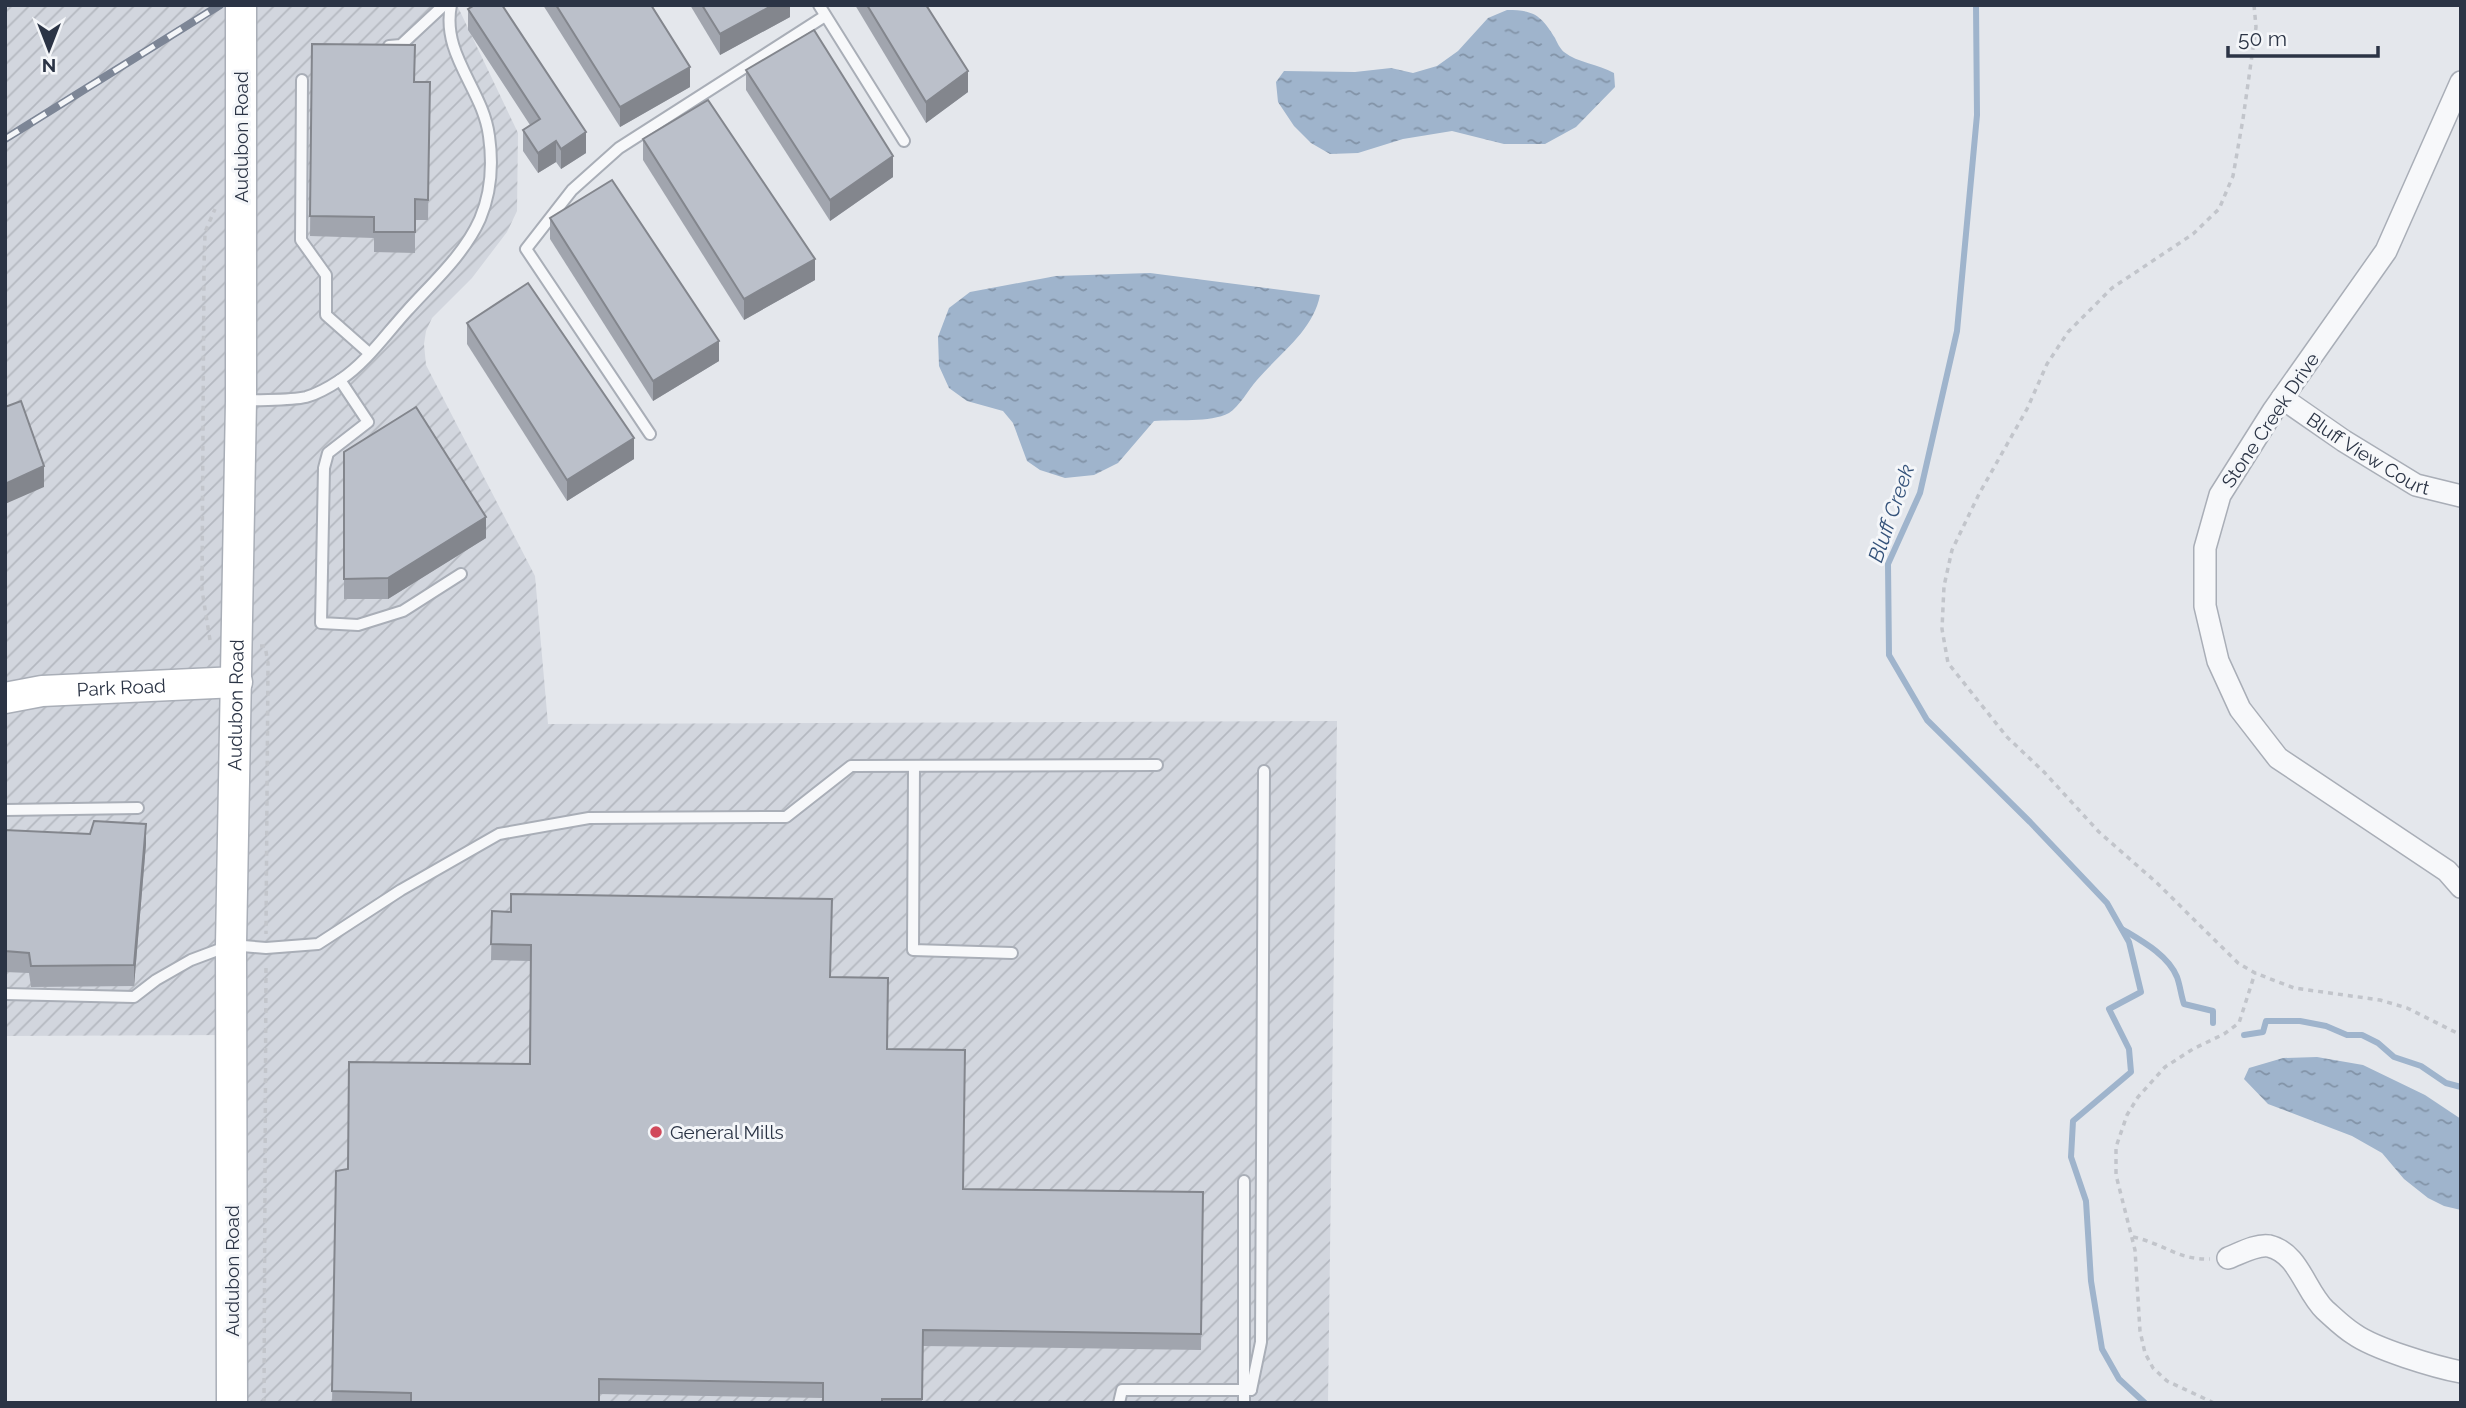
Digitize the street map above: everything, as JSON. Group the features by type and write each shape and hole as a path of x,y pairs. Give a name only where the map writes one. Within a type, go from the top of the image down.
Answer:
{"street":[{"name":"Audubon Road","path":"232,1403 232,945 241,401 242,5"},
{"name":"Stone Creek Drive","path":"2461,82 2386,251 2282,398 2220,495 2205,548 2205,606 2218,661 2239,709 2278,758 2447,871 2461,887"},
{"name":"Bluff View Court","path":"2282,398 2344,441 2416,485 2461,496"},
{"name":"Park Road","path":"5,698 42,691 237,682"},
{"path":"2228,1258 2257,1247 2269,1246 2285,1255 2302,1275 2310,1293 2323,1308 2355,1335 2403,1355 2461,1372"}],"lane":[{"path":"374,46 401,46 444,5"},
{"path":"241,401 306,397 340,380 369,353 465,246 479,220 489,192 489,135 483,109 458,64 451,40 451,5"},
{"path":"819,5 904,142"},
{"path":"650,434 526,248 572,190 619,148 825,16"},
{"path":"302,80 301,240 326,275 326,315 369,353"},
{"path":"340,380 368,422 328,453 324,468 321,623 358,625 403,611 461,574"},
{"path":"5,994 134,996 191,960 232,945 266,948 318,944 401,890 499,834 589,818 786,817 851,766 1157,765"},
{"path":"914,766 913,950 1012,953"},
{"path":"1244,1403 1261,1342 1264,1181 1264,771"},
{"path":"5,810 138,808"},
{"path":"1244,1181 1247,1390 1251,1403"},
{"path":"1119,1403 1122,1390 1247,1390"}],"path":[{"path":"2254,5 2256,27 2233,176 2218,209 2193,234 2112,288 2068,331 2047,364 1952,550 1944,586 1942,629 1948,663 2007,737 2045,772 2099,832 2157,883 2238,963 2255,973 2294,988 2380,1000 2407,1008 2461,1035"},
{"path":"2214,1403 2167,1381 2153,1368 2145,1353 2140,1331 2139,1285 2133,1237 2116,1175 2116,1147 2127,1115 2138,1097 2165,1067 2239,1023 2255,973"},
{"path":"2133,1237 2151,1241 2180,1257 2205,1260 2228,1258"}],"shaded area":[{"path":"5,5 457,5 518,133 517,211 507,232 472,278 432,318 424,344 426,365 535,576 548,724 1337,721 1328,1403 232,1403 231,1035 5,1036"}],"water":[{"path":"1507,10 1536,15 1564,52 1575,59 1614,73 1615,87 1576,127 1545,144 1504,144 1452,131 1403,139 1358,153 1330,154 1311,143 1294,126 1278,102 1276,82 1284,71 1355,72 1391,68 1413,73 1437,66 1458,51 1488,18"},
{"path":"1150,273 1320,295 1303,331 1233,410 1212,418 1154,421 1118,463 1094,475 1065,478 1040,470 1027,461 1013,423 1003,411 967,401 949,388 939,366 938,337 949,308 970,292 1056,276"},
{"path":"2317,1057 2363,1065 2425,1095 2461,1119 2461,1210 2428,1198 2404,1179 2382,1153 2352,1136 2268,1104 2244,1079 2249,1068 2283,1058"}],"building":[{"path":"475,5 502,5 586,132 561,149 556,141 538,153 523,130 540,119 468,9"},
{"path":"556,5 651,5 690,67 620,107"},
{"path":"702,5 773,5 720,34"},
{"path":"867,5 926,5 968,71 926,102"},
{"path":"814,30 893,156 830,200 746,70"},
{"path":"312,44 415,45 414,82 430,82 428,200 415,199 415,232 374,232 374,217 310,216"},
{"path":"708,100 815,259 744,299 643,139"},
{"path":"612,180 719,341 653,381 550,218"},
{"path":"528,283 634,438 567,480 467,323"},
{"path":"21,401 44,466 5,484 5,407"},
{"path":"416,407 486,517 388,578 344,579 344,452"},
{"path":"94,821 146,824 134,965 31,966 29,953 5,951 5,830 90,834"},
{"name":"General Mills","path":"511,894 832,899 830,977 888,978 887,1049 965,1050 963,1189 1203,1192 1201,1334 923,1330 922,1399 882,1399 882,1403 823,1403 823,1383 599,1379 599,1403 411,1403 411,1393 332,1391 336,1171 348,1169 349,1062 530,1064 531,945 491,944 492,911 511,912"}],"waterway":[{"name":"Bluff Creek","path":"1976,5 1977,115 1957,331 1920,493 1888,564 1889,655 1927,720 2107,903 2129,942 2141,992 2109,1009 2129,1049 2131,1072 2073,1121 2071,1157 2086,1201 2091,1281 2102,1349 2119,1379 2145,1403"},
{"name":"Bluff Creek","path":"2122,929 2154,949 2167,962 2177,977 2184,1004 2213,1011 2213,1023"},
{"name":"Bluff Creek","path":"2244,1035 2263,1032 2266,1021 2300,1021 2326,1026 2347,1035 2362,1035 2378,1043 2394,1057 2421,1066 2446,1083 2461,1087"}],"railway":[{"path":"5,139 220,5"}],"place":[{"name":"General Mills","path":"656,1132"}]}
